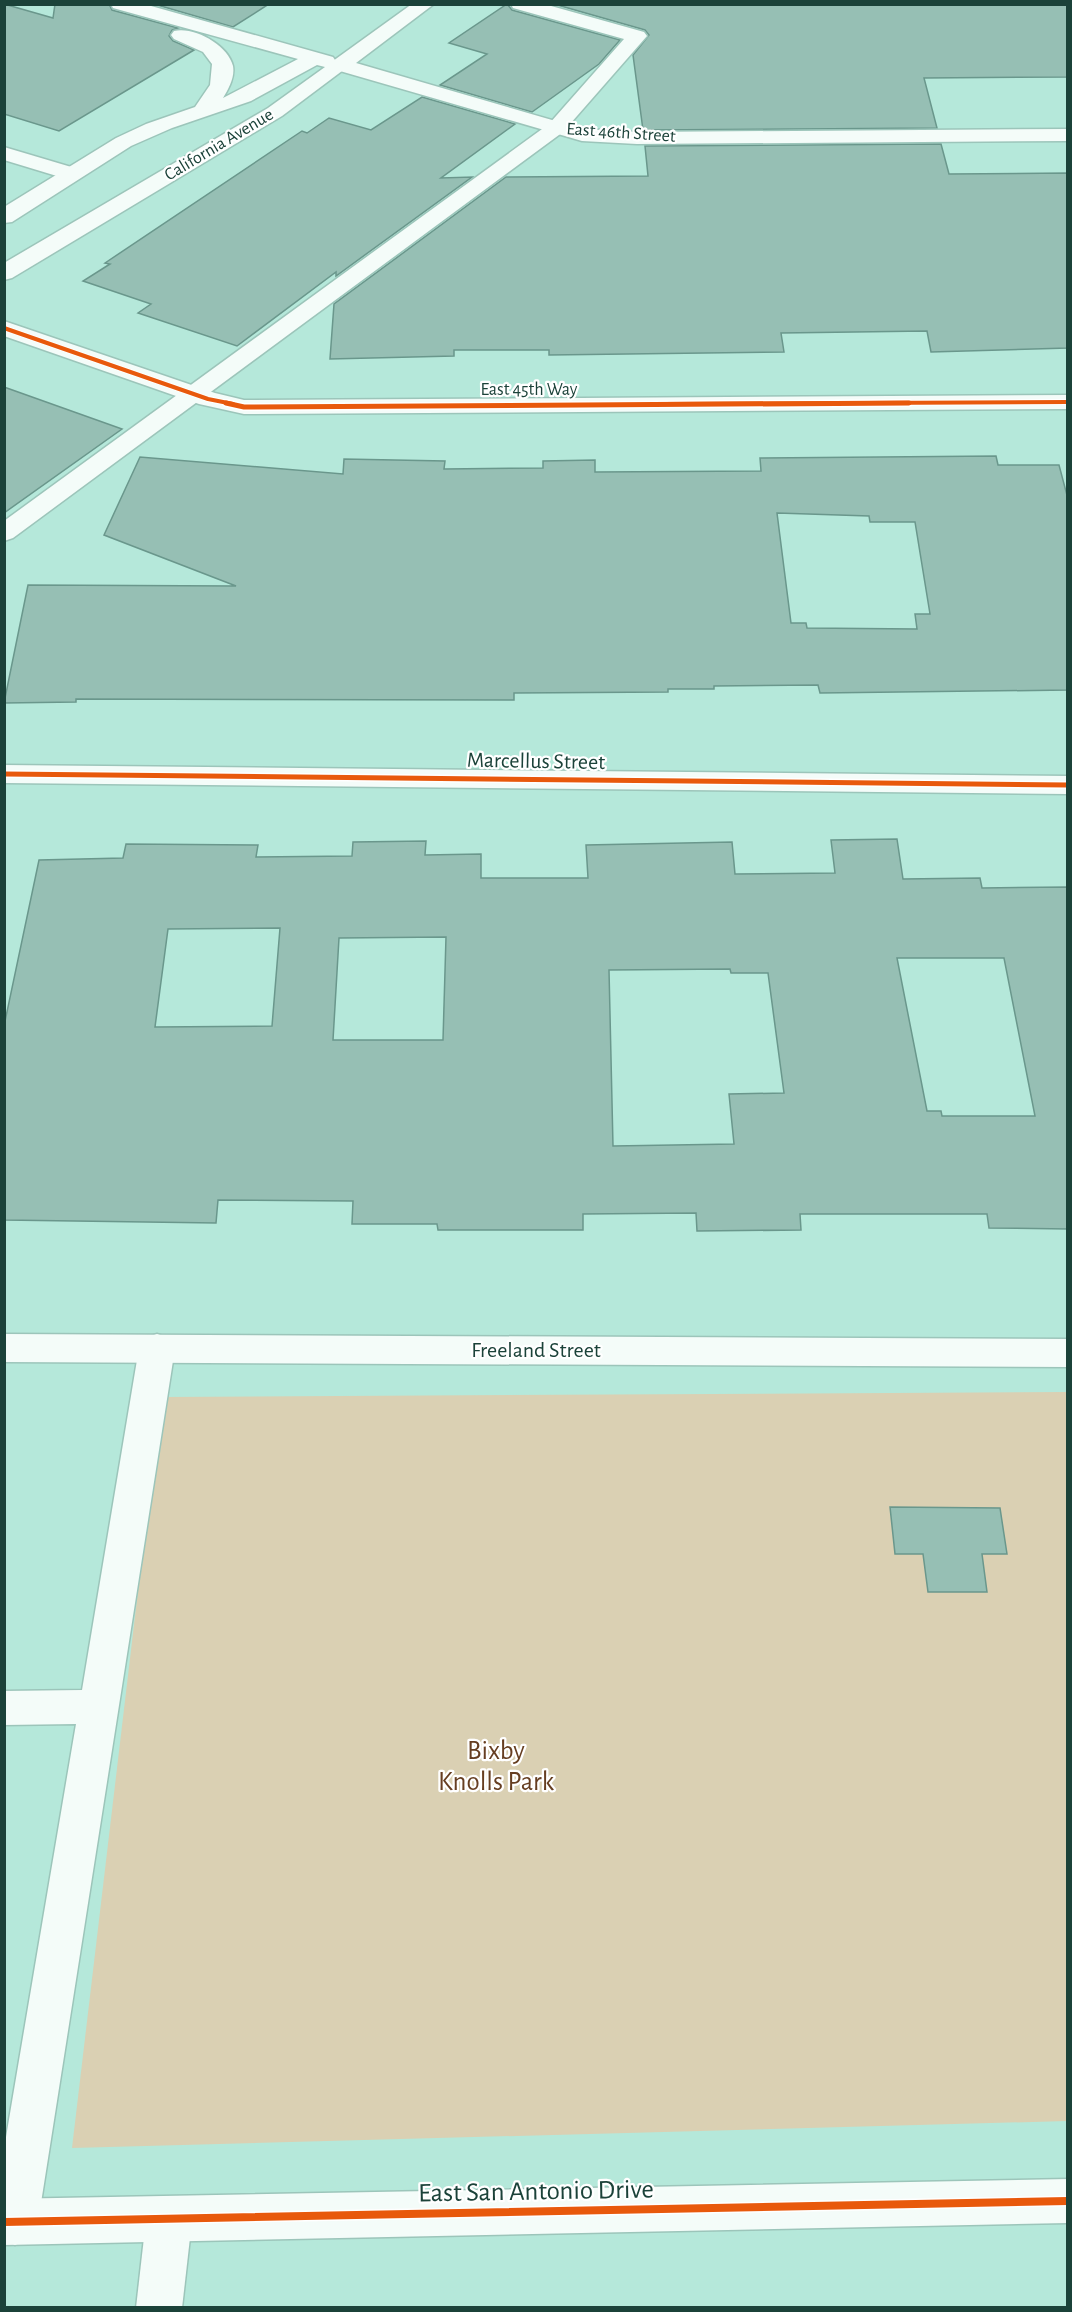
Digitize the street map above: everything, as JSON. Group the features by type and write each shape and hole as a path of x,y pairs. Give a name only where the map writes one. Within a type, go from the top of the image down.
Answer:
{"street":[{"name":"California Avenue","path":"4,273 275,112 425,4"},
{"path":"4,533 556,128 637,36 520,4"},
{"name":"East 46th Street","path":"124,6 314,57 582,135 637,138 1068,135"},
{"path":"124,6 139,21 196,40 220,56 224,67 222,83 203,111"},
{"name":"California Avenue","path":"4,217 70,174 140,134 270,85 314,57"},
{"path":"4,153 70,174"},
{"name":"East 45th Way","path":"4,328 194,395 244,407 1068,402"},
{"name":"Marcellus Street","path":"4,774 1068,785"},
{"name":"Freeland Street","path":"4,1348 1068,1353"},
{"path":"10,2222 99,1707 157,1348"},
{"path":"4,1708 99,1707"},
{"name":"East San Antonio Drive","path":"10,2222 1068,2201"},
{"path":"159,2307 169,2220"}],"green space":[{"name":"Bixby Knolls Park","path":"1067,1392 1067,2121 72,2148 161,1397"}],"building":[{"path":"4,4 53,18 55,4 109,4 112,10 178,28 172,30 169,36 173,41 194,50 59,131 4,114"},
{"path":"154,4 269,4 233,27"},
{"path":"507,4 512,10 620,40 599,64 532,112 440,85 487,54 449,43"},
{"path":"554,4 1068,4 1068,77 924,78 937,128 643,130 633,55 649,35 645,30"},
{"path":"422,97 515,124 441,178 472,177 336,276 336,272 237,346 138,313 151,304 83,281 110,264 105,263 302,131 307,133 329,118 371,130"},
{"path":"941,144 949,174 1068,173 1068,348 931,352 927,331 781,333 784,352 549,355 549,350 454,350 454,356 330,359 334,304 506,177 648,176 645,146"},
{"path":"4,387 122,429 4,513"},
{"path":"996,456 998,465 1059,465 1068,499 1068,690 820,693 818,685 714,686 714,689 668,689 668,692 514,693 514,700 76,699 76,702 4,703 28,585 236,586 104,535 140,457 343,474 344,459 445,461 444,469 543,468 543,461 595,460 595,472 761,471 760,458","holes":["777,513 869,516 870,522 915,522 930,614 915,614 917,629 807,628 806,623 791,623"]},
{"path":"897,839 903,879 980,878 982,888 1068,887 1068,1229 989,1228 987,1214 800,1214 801,1230 697,1231 696,1213 583,1214 583,1230 438,1230 437,1224 352,1224 353,1201 218,1200 216,1223 4,1220 4,1026 39,860 123,858 126,844 258,845 256,857 352,856 353,842 426,841 425,855 481,854 481,878 588,878 586,845 732,842 735,874 835,873 831,840","holes":["280,928 272,1026 155,1027 168,929","446,937 443,1040 333,1040 339,938","897,958 1004,958 1035,1116 942,1116 941,1111 927,1111","730,969 731,973 768,973 784,1093 729,1094 734,1144 613,1146 609,970"]},
{"path":"890,1507 1000,1508 1007,1554 982,1554 987,1592 928,1592 923,1554 895,1554"}],"cycle path":[{"path":"4,328 208,399 244,407 1068,402"},
{"path":"4,774 1068,785"},
{"path":"4,2222 1068,2201"}]}
